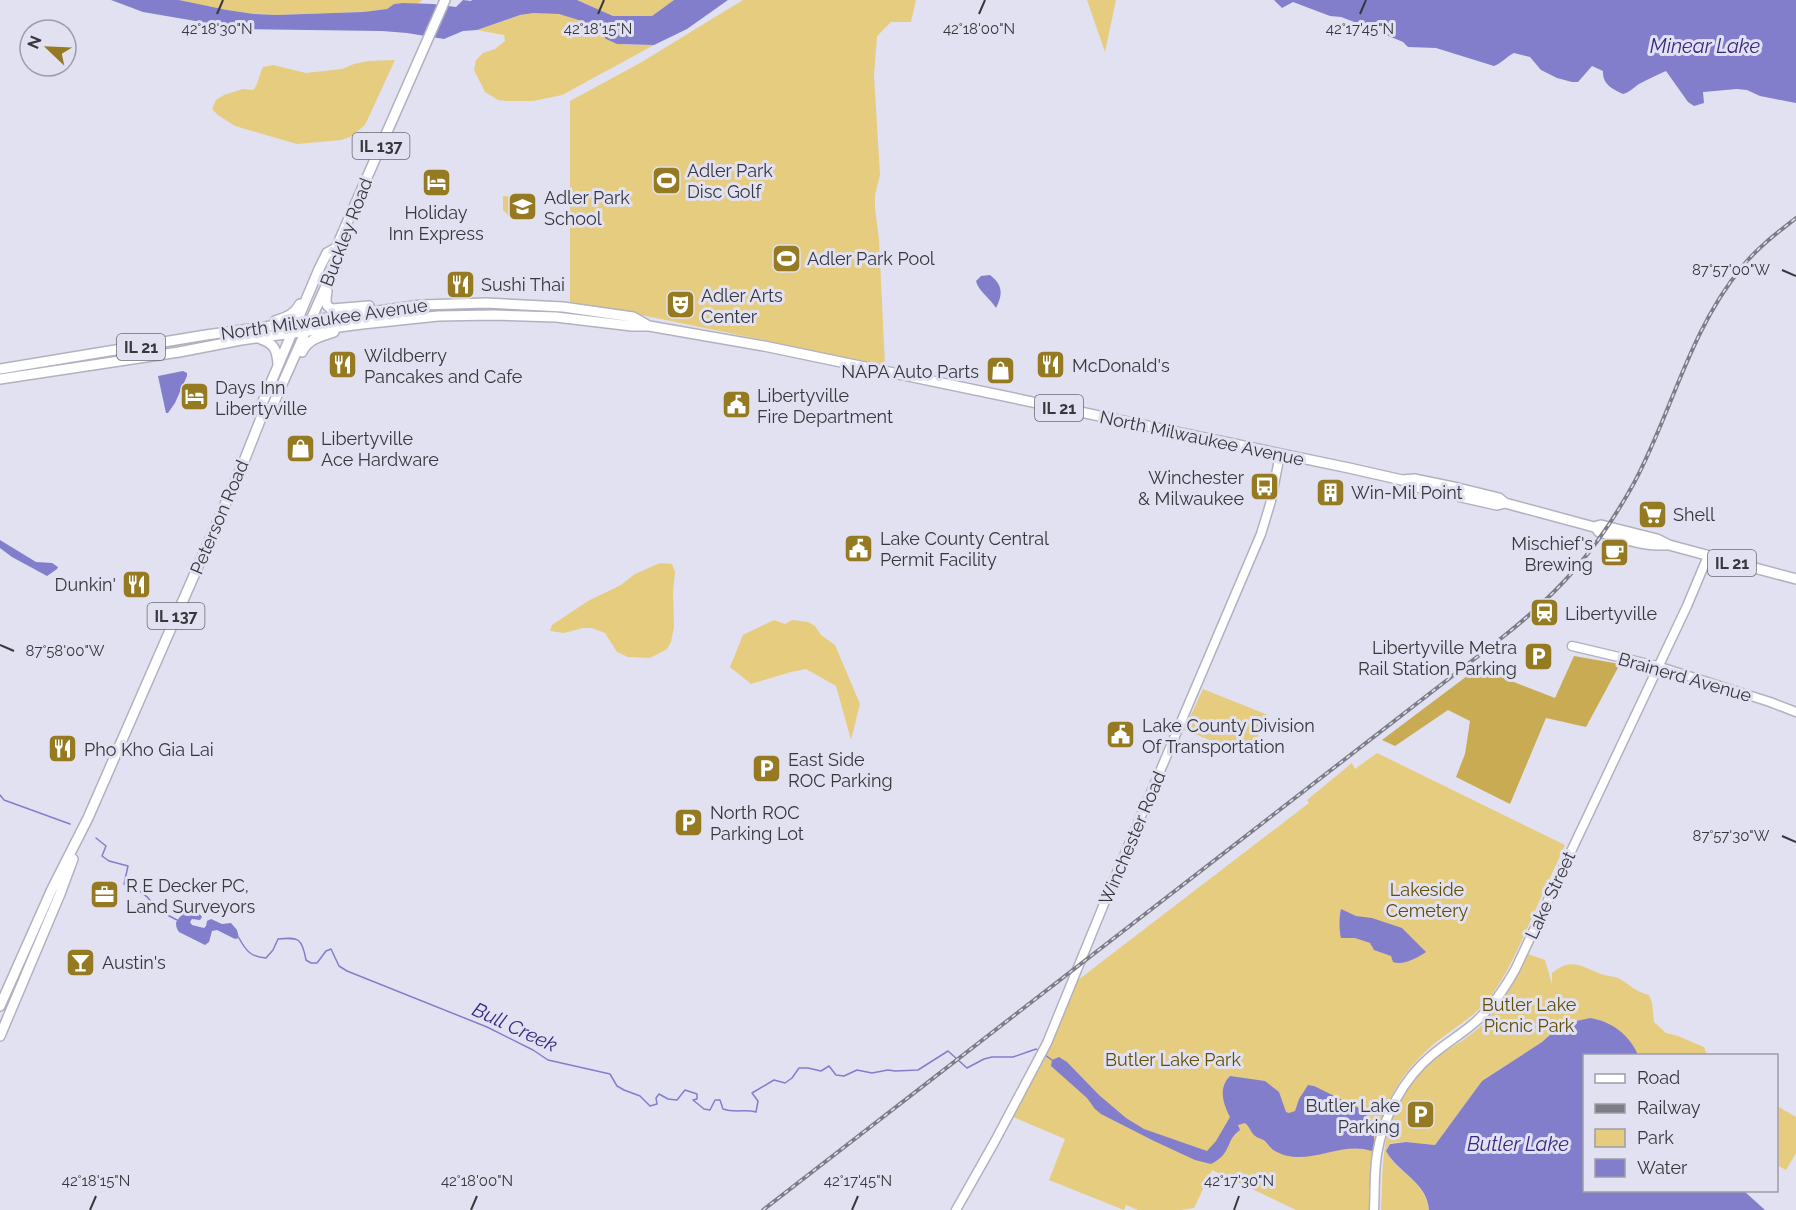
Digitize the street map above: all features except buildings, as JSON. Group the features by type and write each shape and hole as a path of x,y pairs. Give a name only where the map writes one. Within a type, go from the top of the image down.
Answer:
{"main road":[{"name":"Buckley Road","path":"304,332 338,260 336,248 445,0"},
{"name":"Peterson Road","path":"0,1006 52,889 88,818 244,461 263,413 261,406 327,253 336,248"},
{"path":"262,327 296,311 313,273 320,269"},
{"path":"329,278 326,300 328,307 332,309 388,304 401,307"},
{"name":"North Milwaukee Avenue","path":"0,369 401,307 486,303 563,307 633,317 649,326"},
{"name":"North Milwaukee Avenue","path":"0,379 179,352 241,340 438,316 556,317 649,326 763,346 1402,480 1417,487 1497,505 1505,503 1595,527 1599,532 1615,537 1655,546 1669,545 1796,579"},
{"path":"276,397 285,393 305,345 337,331 339,327"},
{"name":"Peterson Road","path":"263,413 271,409 304,332"},
{"path":"259,339 268,341 274,346 277,351 278,366"},
{"name":"Peterson Road","path":"0,1036 60,894 88,818"}],"street":[{"name":"Winchester Road","path":"956,1210 1047,1043 1261,534 1271,501 1280,454"},
{"name":"Lake Street","path":"1374,1210 1377,1155 1391,1110 1411,1075 1438,1049 1472,1025 1490,1008 1503,991 1520,961 1708,556"},
{"name":"Brainerd Avenue","path":"1572,646 1657,666 1796,712"}],"green space":[{"path":"179,0 422,0 418,4 394,4 387,9 363,12 276,15 227,10"},
{"path":"577,0 674,0 652,16 613,16"},
{"name":"Adler Park Disc Golf","path":"743,0 916,0 911,22 891,22 877,36 874,75 880,175 875,195 875,208 879,240 885,365 570,302 570,101 640,63"},
{"path":"1087,0 1116,0 1105,52"},
{"path":"560,14 579,19 616,43 654,45 562,95 533,101 498,100 485,92 474,70 476,60 483,53 495,49 505,41 504,35 477,30 520,15"},
{"path":"395,60 365,125 350,137 341,140 297,144 235,126 212,109 216,100 224,95 243,89 253,90 263,67 273,65 306,73 342,69 368,61"},
{"path":"503,196 521,197 520,202 526,203 524,213 509,216 503,210"},
{"path":"660,563 672,564 675,572 674,627 667,649 650,658 628,657 617,652 605,633 592,628 564,633 550,631 552,625 588,601 621,585 635,574"},
{"path":"774,620 785,624 792,620 808,622 835,645 860,704 851,740 836,686 806,669 751,684 730,667 743,635"},
{"path":"1203,689 1268,715 1249,755 1184,730"},
{"name":"Butler Lake Park","path":"1377,753 1565,845 1512,961 1491,996 1472,1016 1435,1043 1416,1061 1390,1098 1382,1118 1373,1161 1370,1210 1296,1210 1212,1170 1194,1208 1181,1210 1138,1210 1126,1205 1124,1210 1049,1180 1065,1139 1013,1117 1034,1077 1078,980 1309,803 1307,800 1352,763 1355,769"},
{"name":"Butler Lake Picnic Park","path":"1528,954 1545,960 1552,984 1552,973 1565,965 1576,964 1618,978 1636,990 1649,995 1654,1022 1666,1033 1704,1047 1707,1054 1637,1054 1624,1034 1590,1018 1562,1024 1542,1042 1482,1081 1435,1145 1390,1143 1386,1151 1397,1166 1417,1184 1429,1210 1381,1210 1385,1144 1392,1118 1404,1093 1427,1065 1483,1024 1508,990"},
{"path":"1778,1107 1796,1117 1796,1153 1786,1170 1778,1166"}],"shaded area":[{"path":"1574,656 1620,664 1586,727 1546,718 1510,804 1456,777 1465,754 1470,721 1448,710 1395,746 1382,740 1483,664 1488,672 1555,698"}],"water":[{"path":"111,0 179,0 227,10 276,15 363,12 387,9 394,4 403,3 456,7 463,0 577,0 613,16 652,16 674,0 728,0 687,29 654,45 617,44 606,39 600,32 582,21 559,14 520,15 477,30 463,31 444,39 382,31 242,29 143,12"},
{"name":"Minear Lake","path":"1274,0 1796,0 1796,103 1737,89 1703,92 1704,103 1694,106 1688,102 1666,71 1623,94 1606,83 1603,71 1592,66 1578,82 1572,82 1541,70 1530,57 1514,53 1494,66 1436,48 1408,47 1403,42 1384,34 1375,22 1370,22 1368,26 1365,26 1293,2 1282,8"},
{"path":"990,275 997,282 1000,290 996,308 976,281 981,276"},
{"path":"183,371 187,373 187,376 175,403 166,413 158,376"},
{"path":"0,540 36,562 52,563 58,567 47,576 0,548"},
{"path":"191,908 202,917 200,920 192,919 190,922 192,925 204,928 207,921 211,919 222,924 231,923 237,930 239,938 235,939 217,930 212,931 209,942 205,945 179,932 176,927 177,921"},
{"path":"1341,909 1356,916 1372,918 1402,928 1426,952 1410,961 1397,963 1393,962 1391,956 1374,950 1370,943 1355,938 1341,938"},
{"name":"Butler Lake","path":"1590,1018 1605,1022 1625,1035 1638,1054 1583,1054 1583,1192 1745,1192 1765,1210 1429,1210 1427,1200 1418,1185 1391,1159 1386,1151 1390,1144 1406,1142 1435,1145 1482,1081 1542,1042 1562,1024"},
{"path":"1059,1057 1126,1118 1144,1129 1207,1151 1216,1141 1230,1117 1225,1106 1223,1091 1230,1076 1265,1081 1279,1092 1286,1112 1289,1113 1295,1111 1308,1085 1361,1109 1372,1122 1375,1147 1372,1151 1348,1149 1311,1156 1287,1156 1274,1150 1254,1135 1245,1123 1238,1125 1240,1130 1218,1160 1211,1164 1195,1160 1101,1114 1087,1098 1051,1066 1052,1060"}],"waterway":[{"name":"Bull Creek","path":"0,795 4,800 70,824"},
{"name":"Bull Creek","path":"96,838 106,846 102,856 109,861 128,866 124,884 146,896 154,908 177,920"},
{"name":"Bull Creek","path":"239,938 250,953 266,958 278,939 298,940 303,947 306,960 311,963 317,963 326,951 331,949 339,966 347,971 487,1027 548,1060 610,1074 617,1086 640,1096 650,1106 657,1104 656,1098 659,1094 668,1099 677,1100 685,1090 697,1094 697,1099 693,1100 704,1109 710,1110 715,1100 720,1100 723,1109 756,1112 758,1101 752,1093 774,1080 785,1083 799,1068 821,1071 829,1066 836,1075 844,1076 857,1070 872,1073 888,1070 918,1070 948,1051 967,1068 992,1057 1013,1057 1036,1049 1039,1051"},
{"name":"Bull Creek","path":"1045,1055 1052,1060"}],"railway":[{"path":"763,1210 1504,636 1544,602 1592,548 1634,483 1695,345 1724,292 1754,253 1796,218"}],"place":[{"name":"Adler Park Disc Golf","path":"666,180"},
{"name":"Holiday Inn Express","path":"436,183"},
{"name":"Adler Park School","path":"523,207"},
{"name":"Adler Park Pool","path":"786,258"},
{"name":"Sushi Thai","path":"460,284"},
{"name":"Adler Arts Center","path":"680,305"},
{"name":"Wildberry Pancakes and Cafe","path":"343,365"},
{"name":"McDonald's","path":"1051,365"},
{"name":"NAPA Auto Parts","path":"1000,371"},
{"name":"Days Inn Libertyville","path":"194,397"},
{"name":"Libertyville Fire Department","path":"736,405"},
{"name":"Libertyville Ace Hardware","path":"300,448"},
{"name":"Winchester & Milwaukee","path":"1265,487"},
{"name":"Win-Mil Point","path":"1330,492"},
{"name":"Shell","path":"1652,514"},
{"name":"Lake County Central Permit Facility","path":"859,548"},
{"name":"Mischief's Brewing","path":"1614,553"},
{"name":"Dunkin'","path":"137,584"},
{"name":"Libertyville","path":"1544,613"},
{"name":"Libertyville Metra Rail Station Parking","path":"1538,657"},
{"name":"Lake County Division Of Transportation","path":"1121,735"},
{"name":"Pho Kho Gia Lai","path":"63,749"},
{"name":"East Side ROC Parking","path":"767,769"},
{"name":"North ROC Parking Lot","path":"689,822"},
{"name":"R E Decker PC, Land Surveyors","path":"105,895"},
{"name":"Austin's","path":"81,962"},
{"name":"Butler Lake Parking","path":"1421,1115"}],"park label":[{"name":"Lakeside Cemetery","path":"1427,899"}]}
